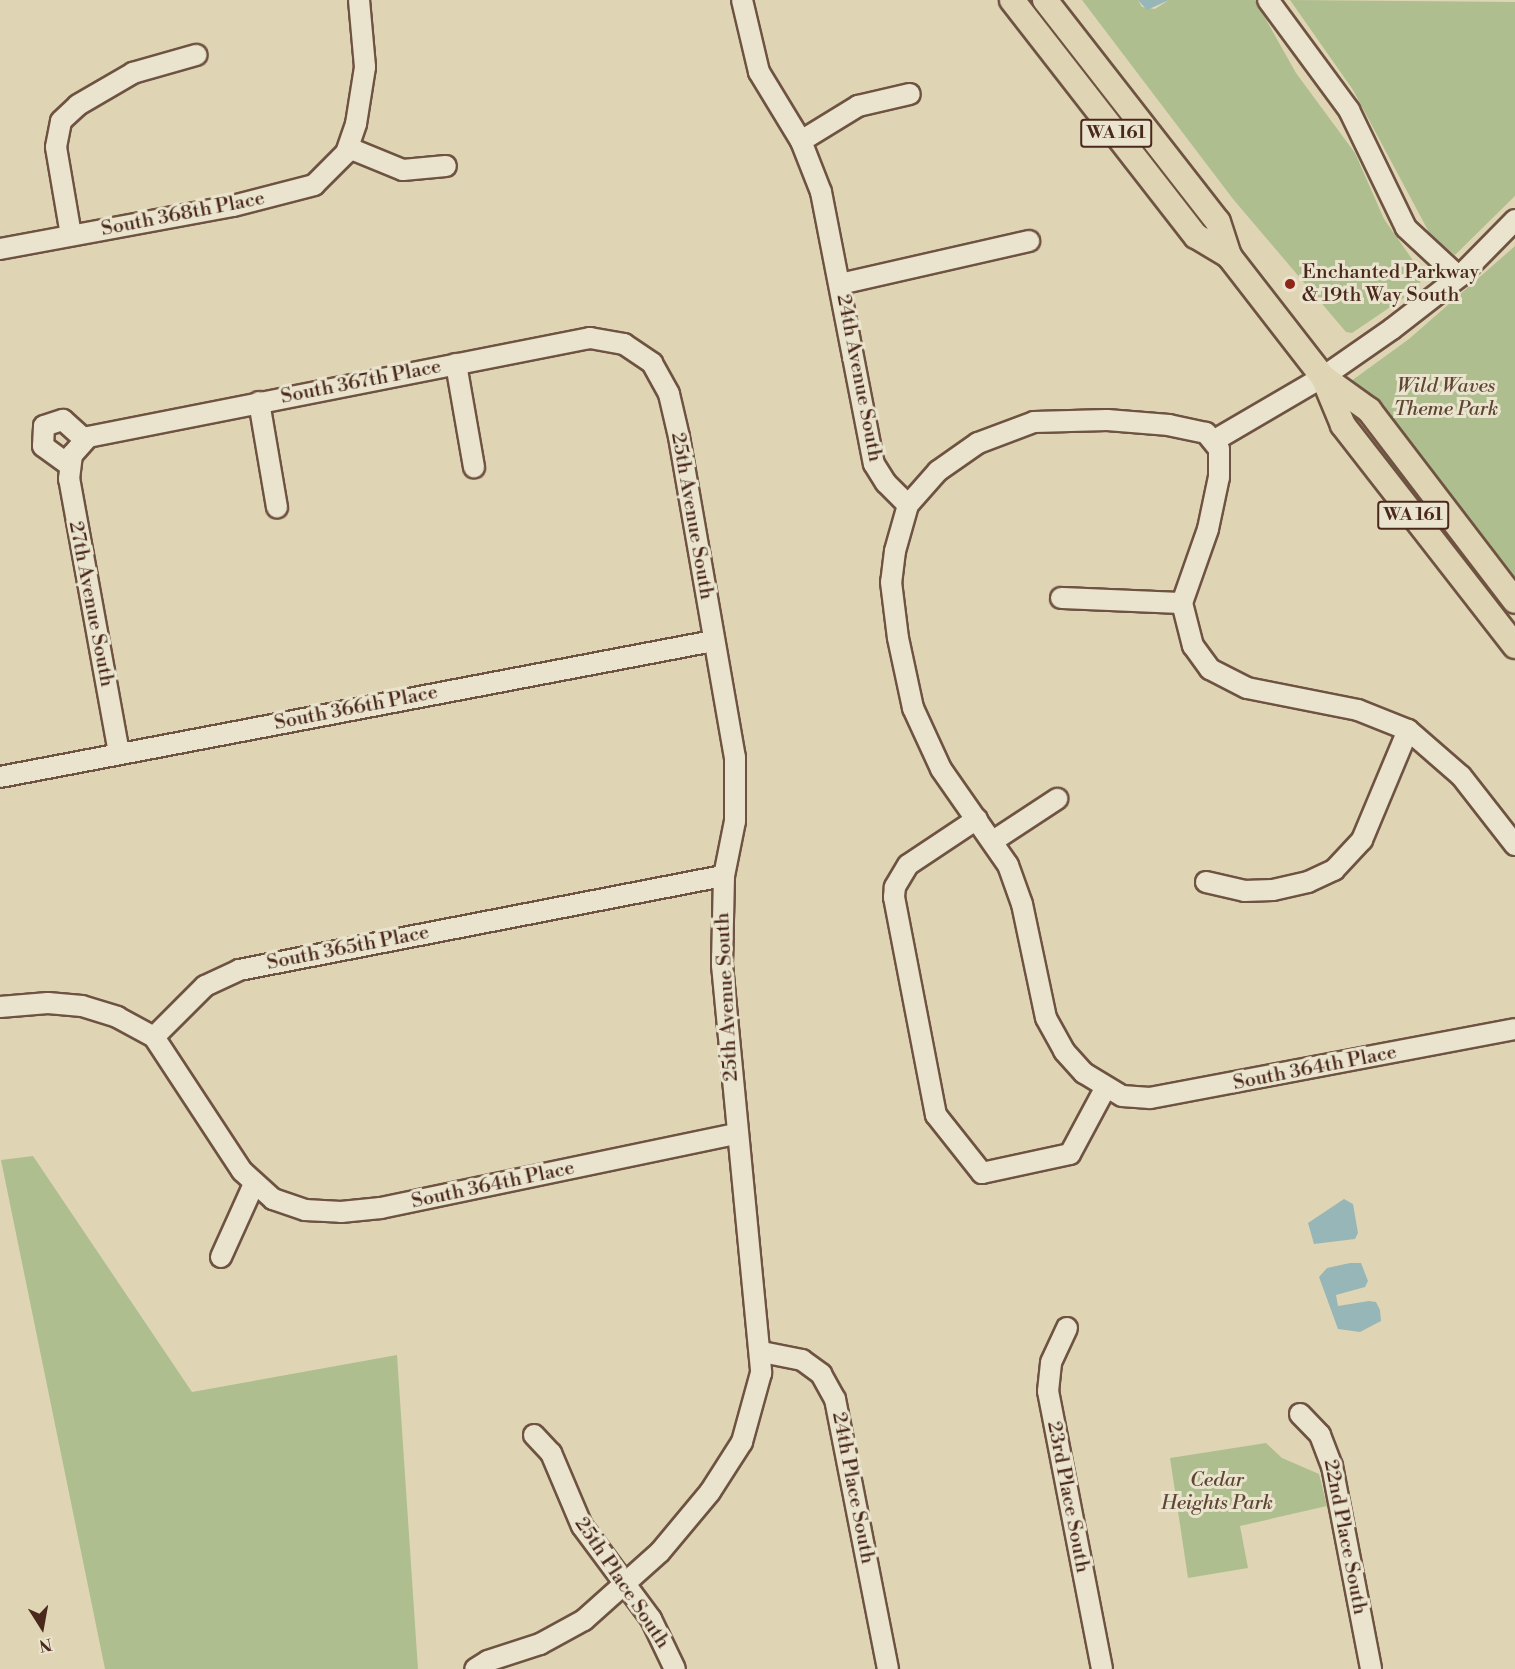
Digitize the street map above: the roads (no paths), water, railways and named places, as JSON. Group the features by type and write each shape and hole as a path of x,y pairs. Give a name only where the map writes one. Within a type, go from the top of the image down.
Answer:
{"main road":[{"name":"WA 161","path":"1012,0 1196,236 1229,256"},
{"name":"WA 161","path":"1045,0 1218,222 1229,256 1323,377 1343,425 1515,646"},
{"name":"WA 161","path":"1323,377 1369,410 1515,601"}],"street":[{"path":"359,0 365,67 349,148 403,170 424,171 446,166"},
{"name":"24th Avenue South","path":"742,0 763,80 801,141 821,192 871,454 880,476 909,505"},
{"path":"1269,0 1349,110 1406,228 1459,277"},
{"path":"71,235 56,147 61,122 78,105 133,72 196,56"},
{"path":"801,141 858,106 910,93"},
{"name":"South 368th Place","path":"0,249 300,192 331,172 349,148"},
{"path":"1215,440 1323,377 1459,277 1515,220"},
{"path":"840,284 1029,241"},
{"name":"South 367th Place","path":"84,439 103,431 590,338 624,344 652,363"},
{"path":"456,363 474,467"},
{"name":"25th Avenue South","path":"476,1669 567,1630 626,1585 689,1519 742,1442 758,1395 762,1352 736,1134 722,965 724,876 736,794 735,757 675,418 666,388 652,363"},
{"path":"259,402 277,507"},
{"path":"977,819 908,865 895,887 894,897 936,1115 982,1173 1070,1154 1111,1090 1077,1066 1052,1031 1042,1005 1020,895 993,841 925,741 905,675 891,582 895,551 909,505 938,471 978,443 1034,422 1090,419 1147,422 1199,430 1215,440 1220,459 1215,500 1182,603 1193,646 1210,669 1226,680 1262,692 1358,710 1408,730 1461,776 1515,845"},
{"path":"63,420 84,439 70,460 43,446 44,426 63,420"},
{"name":"27th Avenue South","path":"70,460 72,503 119,753"},
{"path":"1061,598 1182,603"},
{"name":"South 366th Place","path":"0,777 713,641"},
{"path":"1206,882 1236,890 1261,891 1300,885 1334,870 1362,840 1408,730"},
{"path":"993,841 1057,799"},
{"name":"South 365th Place","path":"154,1037 205,986 239,970 724,876"},
{"path":"0,1007 48,1003 82,1006 117,1017 154,1037"},
{"name":"South 364th Place","path":"1111,1090 1140,1098 1172,1095 1515,1029"},
{"name":"South 364th Place","path":"154,1037 224,1147 254,1184 273,1199 304,1210 357,1211 736,1134"},
{"path":"221,1257 254,1184"},
{"name":"23rd Place South","path":"1067,1328 1051,1363 1048,1391 1102,1669"},
{"name":"24th Place South","path":"762,1352 779,1352 802,1360 821,1374 836,1399 888,1669"},
{"name":"22nd Place South","path":"1300,1414 1320,1436 1332,1466 1371,1669"},
{"name":"25th Place South","path":"534,1436 551,1453 582,1526 658,1631 675,1669"}],"water":[{"path":"1138,0 1169,0 1147,10"},
{"path":"1344,1199 1353,1204 1358,1233 1355,1239 1314,1244 1308,1223"},
{"path":"1361,1263 1368,1281 1365,1287 1336,1295 1338,1306 1369,1301 1376,1302 1380,1310 1381,1321 1360,1332 1338,1329 1319,1277 1327,1268"}],"place":[{"name":"Enchanted Parkway & 19th Way South","path":"1290,284"}],"park label":[{"name":"Wild Waves Theme Park","path":"1446,398"},
{"name":"Cedar Heights Park","path":"1217,1492"}]}
